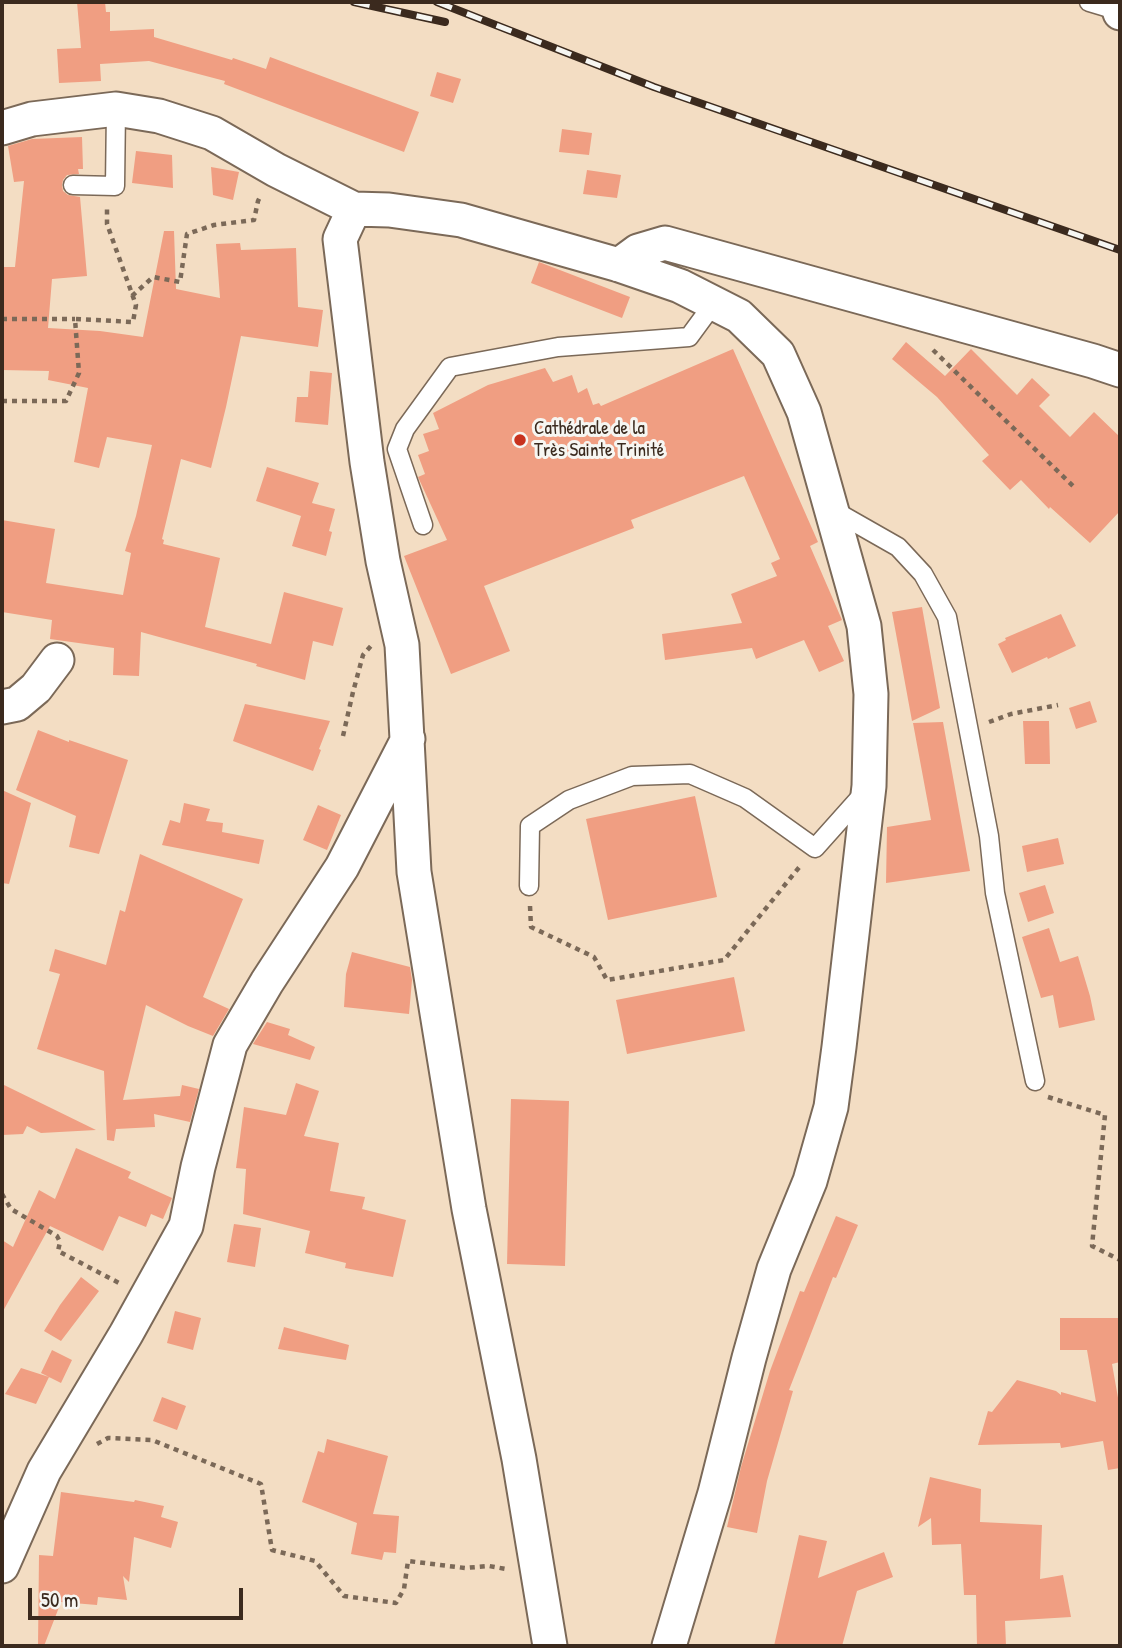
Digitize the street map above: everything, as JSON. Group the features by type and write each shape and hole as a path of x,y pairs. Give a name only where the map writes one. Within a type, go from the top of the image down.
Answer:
{"street":[{"path":"1117,2 1120,12"},
{"path":"2,128 32,119 116,109 159,116 212,133 276,170 354,209 389,210 461,220 618,265 680,286 739,316 778,354 804,412 864,626 871,694 869,786 831,1107 810,1181 774,1269 715,1493 669,1646"},
{"path":"354,209 340,239 367,462 383,561 402,645 414,873 469,1209 519,1459 550,1646"},
{"path":"618,265 638,251 666,243 1120,370"},
{"path":"2,707 17,704 36,688 57,660"},
{"path":"2,1566 44,1471 186,1226 198,1167 230,1045 267,982 342,867 408,738"}],"lane":[{"path":"1089,2 1120,12"},
{"path":"73,185 115,186 116,109"},
{"path":"423,525 397,449 405,429 450,366 558,347 689,337 714,303"},
{"path":"832,509 898,547 923,574 947,617 989,836 995,893 1035,1081"},
{"path":"530,886 530,826 569,800 632,776 690,774 745,799 815,848 869,786"}],"path":[{"path":"132,296 153,277 180,282 187,234 214,225 254,220 258,201 276,170"},
{"path":"2,319 133,322 136,305 107,224 108,186"},
{"path":"916,312 924,341 1074,488"},
{"path":"2,401 66,401 79,373 75,319"},
{"path":"343,736 363,655 396,620"},
{"path":"968,730 1011,714 1058,705"},
{"path":"530,886 531,927 594,957 607,980 724,960 815,848"},
{"path":"1035,1081 1049,1098 1105,1115 1092,1246 1120,1259"},
{"path":"2,1194 11,1209 57,1236 60,1242 58,1251 146,1298"},
{"path":"86,1449 108,1438 152,1440 261,1484 272,1550 315,1561 344,1596 396,1603 404,1589 408,1561 465,1568 489,1566 538,1574"}],"building":[{"path":"77,2 105,2 106,12 110,12 110,31 154,29 154,37 266,69 270,57 419,112 404,152 224,84 225,81 149,61 100,64 101,81 59,83 57,49 81,48"},
{"path":"437,72 461,79 453,103 430,96"},
{"path":"562,129 592,133 589,155 559,152"},
{"path":"82,137 83,169 78,169 79,174 67,175 62,185 63,191 68,195 80,197 87,276 52,279 48,328 143,337 164,231 174,231 176,289 220,298 216,244 240,243 241,250 296,248 298,307 323,310 318,347 241,336 211,468 181,459 162,539 163,544 220,558 205,627 271,644 284,592 343,608 333,646 313,641 305,680 141,632 139,676 113,675 114,648 50,639 52,620 2,612 2,520 55,529 46,583 123,595 131,553 125,551 152,445 107,437 99,468 74,462 88,388 48,380 49,371 2,370 2,267 15,267 24,181 14,182 8,146 32,139"},
{"path":"136,151 172,155 173,188 132,183"},
{"path":"211,167 239,172 233,200 213,195"},
{"path":"587,170 621,175 617,198 583,194"},
{"path":"539,262 630,297 622,318 531,283"},
{"path":"906,342 945,376 971,349 1017,395 1032,378 1050,395 1039,406 1070,437 1094,412 1120,437 1120,511 1090,543 1050,507 1049,509 1021,480 1010,490 982,461 989,455 937,397 892,359"},
{"path":"733,349 818,542 810,546 842,620 828,626 844,661 819,672 804,640 756,659 752,648 665,660 662,634 742,623 731,594 777,576 771,563 780,559 744,476 631,520 634,528 484,586 510,651 451,674 404,556 447,540 418,477 425,474 418,455 429,451 423,434 439,429 433,413 488,385 545,368 553,382 572,375 578,393 587,388 593,405 599,403 601,406"},
{"path":"310,371 332,373 328,425 295,422 297,397 308,397"},
{"path":"267,467 319,483 312,503 335,509 326,556 292,546 301,516 256,501"},
{"path":"922,607 940,708 912,721 892,612"},
{"path":"1061,614 1076,646 1012,673 998,644 1006,640 1005,638"},
{"path":"1090,701 1097,722 1076,729 1069,708"},
{"path":"245,704 330,721 313,771 233,741"},
{"path":"1023,721 1049,721 1050,764 1025,764"},
{"path":"943,722 970,871 886,883 887,827 931,820 913,723"},
{"path":"38,730 128,760 99,854 69,847 76,816 16,790"},
{"path":"2,790 31,803 9,884 2,883"},
{"path":"695,796 717,897 608,920 586,819"},
{"path":"184,803 210,809 206,821 223,823 222,832 264,840 259,864 162,845 170,820 180,823"},
{"path":"318,805 341,815 327,850 303,840"},
{"path":"1058,838 1064,864 1027,872 1022,846"},
{"path":"140,854 243,899 203,997 229,1009 213,1036 146,1005 123,1100 180,1096 182,1085 199,1089 190,1122 154,1114 155,1127 116,1129 114,1141 107,1140 104,1071 37,1049 60,974 49,971 55,949 106,965 120,910 125,912"},
{"path":"1045,885 1054,913 1028,922 1019,893"},
{"path":"1049,928 1060,962 1078,956 1095,1020 1059,1028 1053,995 1041,998 1022,937"},
{"path":"352,952 410,967 412,980 409,1014 344,1007 346,974"},
{"path":"734,977 745,1031 627,1054 616,1000"},
{"path":"267,1022 290,1029 288,1035 315,1047 310,1060 253,1044"},
{"path":"296,1083 319,1091 304,1136 339,1143 330,1191 365,1197 362,1209 406,1220 393,1277 345,1268 346,1263 305,1253 310,1231 243,1214 246,1169 236,1168 244,1107 286,1115"},
{"path":"2,1084 96,1130 41,1133 27,1126 23,1134 2,1135"},
{"path":"511,1099 569,1101 565,1266 507,1264"},
{"path":"76,1148 131,1172 128,1178 172,1198 163,1219 151,1214 146,1227 119,1216 103,1251 50,1226 2,1313 2,1240 13,1247 39,1190 55,1199"},
{"path":"836,1216 858,1225 836,1278 833,1277 789,1390 793,1391 767,1481 757,1533 727,1527 741,1467 770,1371 800,1291 804,1292"},
{"path":"234,1224 261,1228 255,1267 227,1262"},
{"path":"81,1277 99,1291 61,1341 44,1331"},
{"path":"175,1311 201,1318 193,1350 167,1343"},
{"path":"1060,1318 1120,1318 1120,1362 1112,1364 1120,1409 1120,1468 1108,1470 1103,1441 1061,1448 1060,1443 978,1445 988,1411 992,1412 1017,1380 1056,1391 1061,1395 1061,1392 1096,1402 1087,1350 1060,1350"},
{"path":"284,1327 349,1345 346,1360 278,1349"},
{"path":"52,1350 72,1360 61,1383 41,1373"},
{"path":"21,1368 49,1377 36,1404 5,1394"},
{"path":"162,1397 186,1406 177,1430 153,1421"},
{"path":"327,1439 388,1456 373,1514 399,1516 396,1553 384,1552 382,1560 351,1554 357,1523 302,1502 318,1451 324,1453"},
{"path":"930,1477 981,1489 980,1522 1042,1525 1040,1579 1063,1575 1071,1617 1005,1621 1006,1646 977,1646 976,1595 964,1595 961,1544 932,1545 931,1518 918,1527"},
{"path":"61,1492 164,1506 161,1517 178,1522 171,1548 134,1537 129,1582 123,1576 127,1600 98,1597 97,1605 61,1602 44,1646 38,1646 39,1555 53,1556"},
{"path":"799,1535 827,1541 818,1578 884,1552 893,1577 857,1591 842,1646 774,1646"}],"railway":[{"path":"354,2 445,22"},
{"path":"437,2 654,87 1120,250"}],"place":[{"name":"Cathédrale de la Très Sainte Trinité","path":"520,440"}]}
